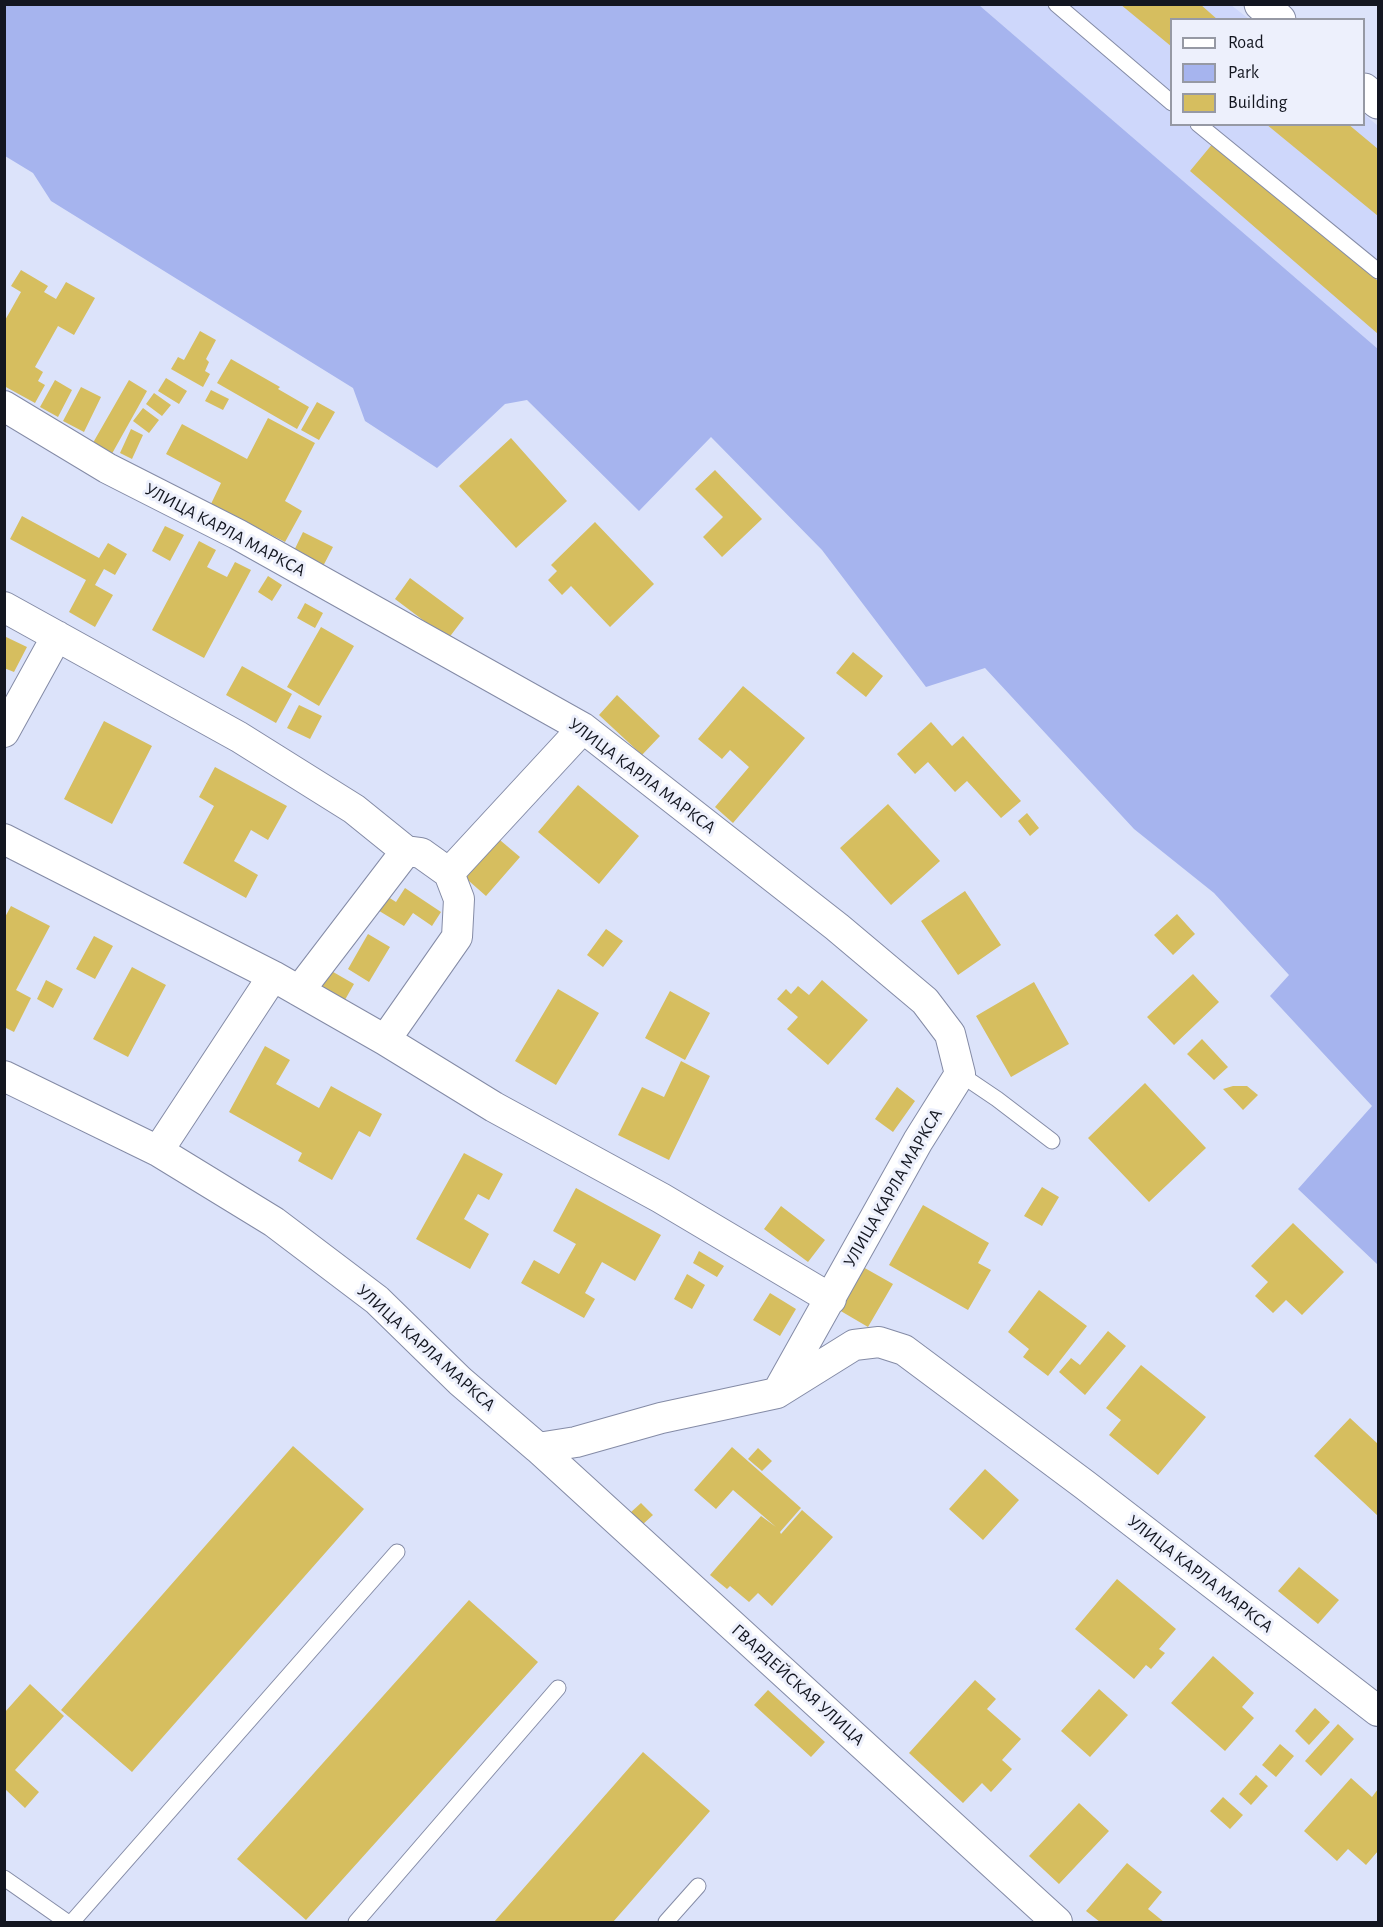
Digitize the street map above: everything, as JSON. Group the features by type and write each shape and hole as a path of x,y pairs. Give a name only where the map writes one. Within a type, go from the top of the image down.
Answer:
{"street":[{"path":"1261,4 1277,18"},
{"path":"1365,91 1378,102"},
{"name":"УЛИЦА КАРЛА МАРКСА","path":"4,406 107,468 237,534 583,728 837,927 925,1001 950,1034 960,1074 918,1141 777,1393"},
{"path":"4,607 239,737 354,809 406,851 421,853 449,873 459,899 457,937 385,1040"},
{"path":"4,732 57,636"},
{"path":"449,873 583,728"},
{"path":"4,839 273,976 385,1040 494,1107 662,1198 831,1299"},
{"path":"299,991 406,851"},
{"path":"158,1151 273,976"},
{"name":"УЛИЦА КАРЛА МАРКСА","path":"4,1076 158,1151 274,1222 378,1300 460,1381 538,1448 576,1442 661,1418 777,1393 854,1345 879,1342 904,1350 1378,1711"},
{"name":"ГВАРДЕЙСКАЯ УЛИЦА","path":"538,1448 1057,1923"}],"lane":[{"path":"1056,4 1170,101"},
{"path":"1200,126 1378,271"},
{"path":"960,1074 1052,1142"},
{"path":"72,1923 397,1552"},
{"path":"356,1923 558,1688"},
{"path":"4,1878 67,1923"},
{"path":"666,1923 698,1886"}],"shaded area":[{"path":"979,5 1231,5 1248,18 1170,18 1170,126 1365,126 1365,115 1378,126 1378,349"}],"green space":[{"path":"4,5 979,5 1378,349 1378,1265 1298,1189 1372,1106 1270,996 1289,975 1214,893 1134,829 985,668 926,687 822,550 711,437 639,511 527,400 505,404 437,468 365,421 353,388 51,201 33,173 5,156"}],"building":[{"path":"1120,4 1200,4 1216,18 1170,18 1170,45"},
{"path":"1268,126 1350,126 1378,149 1378,216"},
{"path":"1214,142 1378,281 1378,334 1190,171"},
{"path":"21,270 48,286 44,292 56,299 66,282 95,298 74,335 58,326 35,367 43,372 38,381 45,385 35,403 4,386 4,322 21,292 11,286"},
{"path":"200,331 216,340 206,359 209,362 205,371 210,374 203,387 171,369 178,357 184,360"},
{"path":"231,359 280,387 278,389 309,407 297,429 217,383"},
{"path":"166,378 187,391 179,404 158,391"},
{"path":"55,380 72,390 58,417 40,407"},
{"path":"129,380 147,391 109,459 90,448"},
{"path":"81,387 101,397 84,432 63,421"},
{"path":"211,390 229,399 223,410 205,401"},
{"path":"154,393 171,405 162,416 146,404"},
{"path":"317,402 335,412 319,440 301,430"},
{"path":"143,408 159,420 149,433 133,421"},
{"path":"268,418 315,443 285,501 302,511 285,542 211,504 221,483 166,454 182,424 247,459"},
{"path":"131,429 143,435 132,459 120,453"},
{"path":"511,438 567,501 516,548 459,486"},
{"path":"715,470 762,519 722,557 703,537 723,517 695,489"},
{"path":"22,516 99,558 108,543 127,554 115,575 104,569 95,585 113,595 95,627 69,612 86,580 10,539"},
{"path":"595,522 654,584 610,627 571,586 562,595 548,580 557,571 551,565"},
{"path":"165,526 184,535 170,561 152,551"},
{"path":"303,532 333,547 320,572 291,557"},
{"path":"199,541 216,550 207,567 227,577 235,562 251,570 204,658 152,630"},
{"path":"268,576 282,585 272,601 258,592"},
{"path":"410,578 464,618 448,639 395,599"},
{"path":"305,603 323,613 315,628 297,618"},
{"path":"321,627 354,646 319,706 287,687"},
{"path":"4,636 27,647 14,672 4,668"},
{"path":"853,652 883,676 866,697 836,673"},
{"path":"242,666 292,694 276,723 226,695"},
{"path":"743,686 805,738 733,823 715,807 749,767 730,750 722,759 698,739"},
{"path":"617,695 660,736 642,755 599,715"},
{"path":"299,705 322,716 310,739 287,728"},
{"path":"104,721 152,746 112,824 64,799"},
{"path":"931,722 952,746 963,736 1021,801 1001,818 967,781 955,792 928,762 915,774 897,754"},
{"path":"215,767 287,806 268,840 251,830 234,861 258,875 246,898 183,863 214,806 199,797"},
{"path":"578,785 639,836 599,884 538,832"},
{"path":"888,804 940,861 891,905 840,848"},
{"path":"1027,813 1039,828 1030,836 1018,821"},
{"path":"494,835 520,857 486,896 461,874"},
{"path":"405,888 441,912 432,926 413,913 404,926 376,909 385,895 396,902"},
{"path":"965,891 1001,945 958,975 921,921"},
{"path":"11,906 50,926 16,990 31,998 14,1032 4,1027 4,919"},
{"path":"1177,914 1195,934 1173,955 1154,935"},
{"path":"606,929 623,941 603,967 587,955"},
{"path":"368,934 390,947 369,982 348,969"},
{"path":"94,936 113,946 95,979 76,969"},
{"path":"132,967 166,985 128,1057 93,1039"},
{"path":"328,969 354,984 342,1005 316,990"},
{"path":"1193,974 1219,1002 1174,1045 1147,1017"},
{"path":"46,980 63,989 53,1008 37,999"},
{"path":"822,980 868,1020 828,1065 787,1029 798,1017 777,999 786,989 791,994 798,986 809,995"},
{"path":"1034,982 1069,1044 1011,1077 976,1016"},
{"path":"558,989 599,1013 556,1085 515,1061"},
{"path":"670,991 710,1013 685,1060 645,1038"},
{"path":"1202,1039 1228,1067 1214,1080 1187,1054"},
{"path":"265,1046 290,1060 276,1084 319,1108 331,1086 382,1114 370,1137 359,1131 332,1180 298,1161 302,1153 229,1112"},
{"path":"681,1061 710,1076 669,1160 618,1135 642,1087 664,1097"},
{"path":"1145,1083 1206,1148 1149,1202 1088,1138"},
{"path":"1247,1086 1258,1095 1243,1110 1223,1089"},
{"path":"897,1087 915,1101 893,1132 875,1119"},
{"path":"464,1153 503,1174 489,1200 478,1194 464,1219 489,1234 470,1269 416,1239"},
{"path":"1042,1187 1059,1197 1042,1226 1024,1216"},
{"path":"576,1188 661,1235 635,1281 602,1262 585,1293 595,1299 584,1318 521,1283 534,1260 559,1274 576,1244 553,1231"},
{"path":"923,1205 989,1243 978,1263 991,1270 968,1310 889,1265"},
{"path":"781,1206 825,1240 808,1262 764,1229"},
{"path":"1293,1223 1344,1272 1302,1315 1286,1300 1273,1313 1255,1296 1268,1282 1251,1266"},
{"path":"699,1251 724,1266 717,1277 693,1263"},
{"path":"863,1267 893,1284 868,1327 839,1310"},
{"path":"687,1274 705,1285 692,1309 674,1299"},
{"path":"1039,1290 1087,1326 1048,1376 1023,1357 1029,1349 1008,1332"},
{"path":"770,1293 796,1309 780,1336 753,1320"},
{"path":"1108,1331 1126,1346 1085,1395 1059,1372 1071,1358 1080,1365"},
{"path":"1141,1365 1206,1417 1158,1475 1109,1435 1121,1420 1106,1408"},
{"path":"1350,1418 1378,1444 1378,1516 1314,1456"},
{"path":"293,1446 364,1509 132,1772 61,1710"},
{"path":"732,1447 801,1508 780,1532 781,1534 802,1510 833,1537 772,1606 758,1593 749,1602 730,1586 727,1589 710,1575 761,1516 776,1527 733,1490 716,1509 694,1490"},
{"path":"758,1448 772,1461 762,1471 748,1459"},
{"path":"985,1469 1019,1500 983,1540 949,1509"},
{"path":"641,1503 653,1515 642,1525 630,1513"},
{"path":"1299,1567 1339,1600 1318,1624 1278,1591"},
{"path":"1117,1579 1176,1629 1159,1649 1165,1653 1151,1669 1146,1665 1134,1679 1075,1629"},
{"path":"469,1600 538,1662 306,1920 237,1859"},
{"path":"1213,1656 1254,1693 1242,1707 1254,1718 1225,1751 1171,1703"},
{"path":"975,1680 996,1699 987,1709 1021,1739 1002,1760 1012,1769 991,1792 982,1783 963,1803 909,1753"},
{"path":"30,1684 64,1716 15,1770 39,1792 25,1808 5,1789 5,1712"},
{"path":"1099,1689 1128,1715 1090,1757 1061,1731"},
{"path":"768,1690 825,1742 811,1757 754,1705"},
{"path":"1315,1708 1330,1722 1309,1745 1295,1731"},
{"path":"1338,1724 1354,1739 1321,1776 1305,1761"},
{"path":"1280,1744 1294,1756 1276,1777 1262,1765"},
{"path":"643,1752 710,1811 613,1922 494,1922"},
{"path":"1256,1775 1268,1786 1251,1805 1239,1794"},
{"path":"1351,1778 1372,1797 1378,1789 1378,1851 1366,1865 1348,1849 1337,1861 1304,1831"},
{"path":"1223,1797 1243,1815 1230,1829 1210,1811"},
{"path":"1079,1803 1109,1831 1059,1884 1029,1856"},
{"path":"1127,1863 1162,1892 1148,1909 1164,1922 1100,1922 1086,1911"}]}
